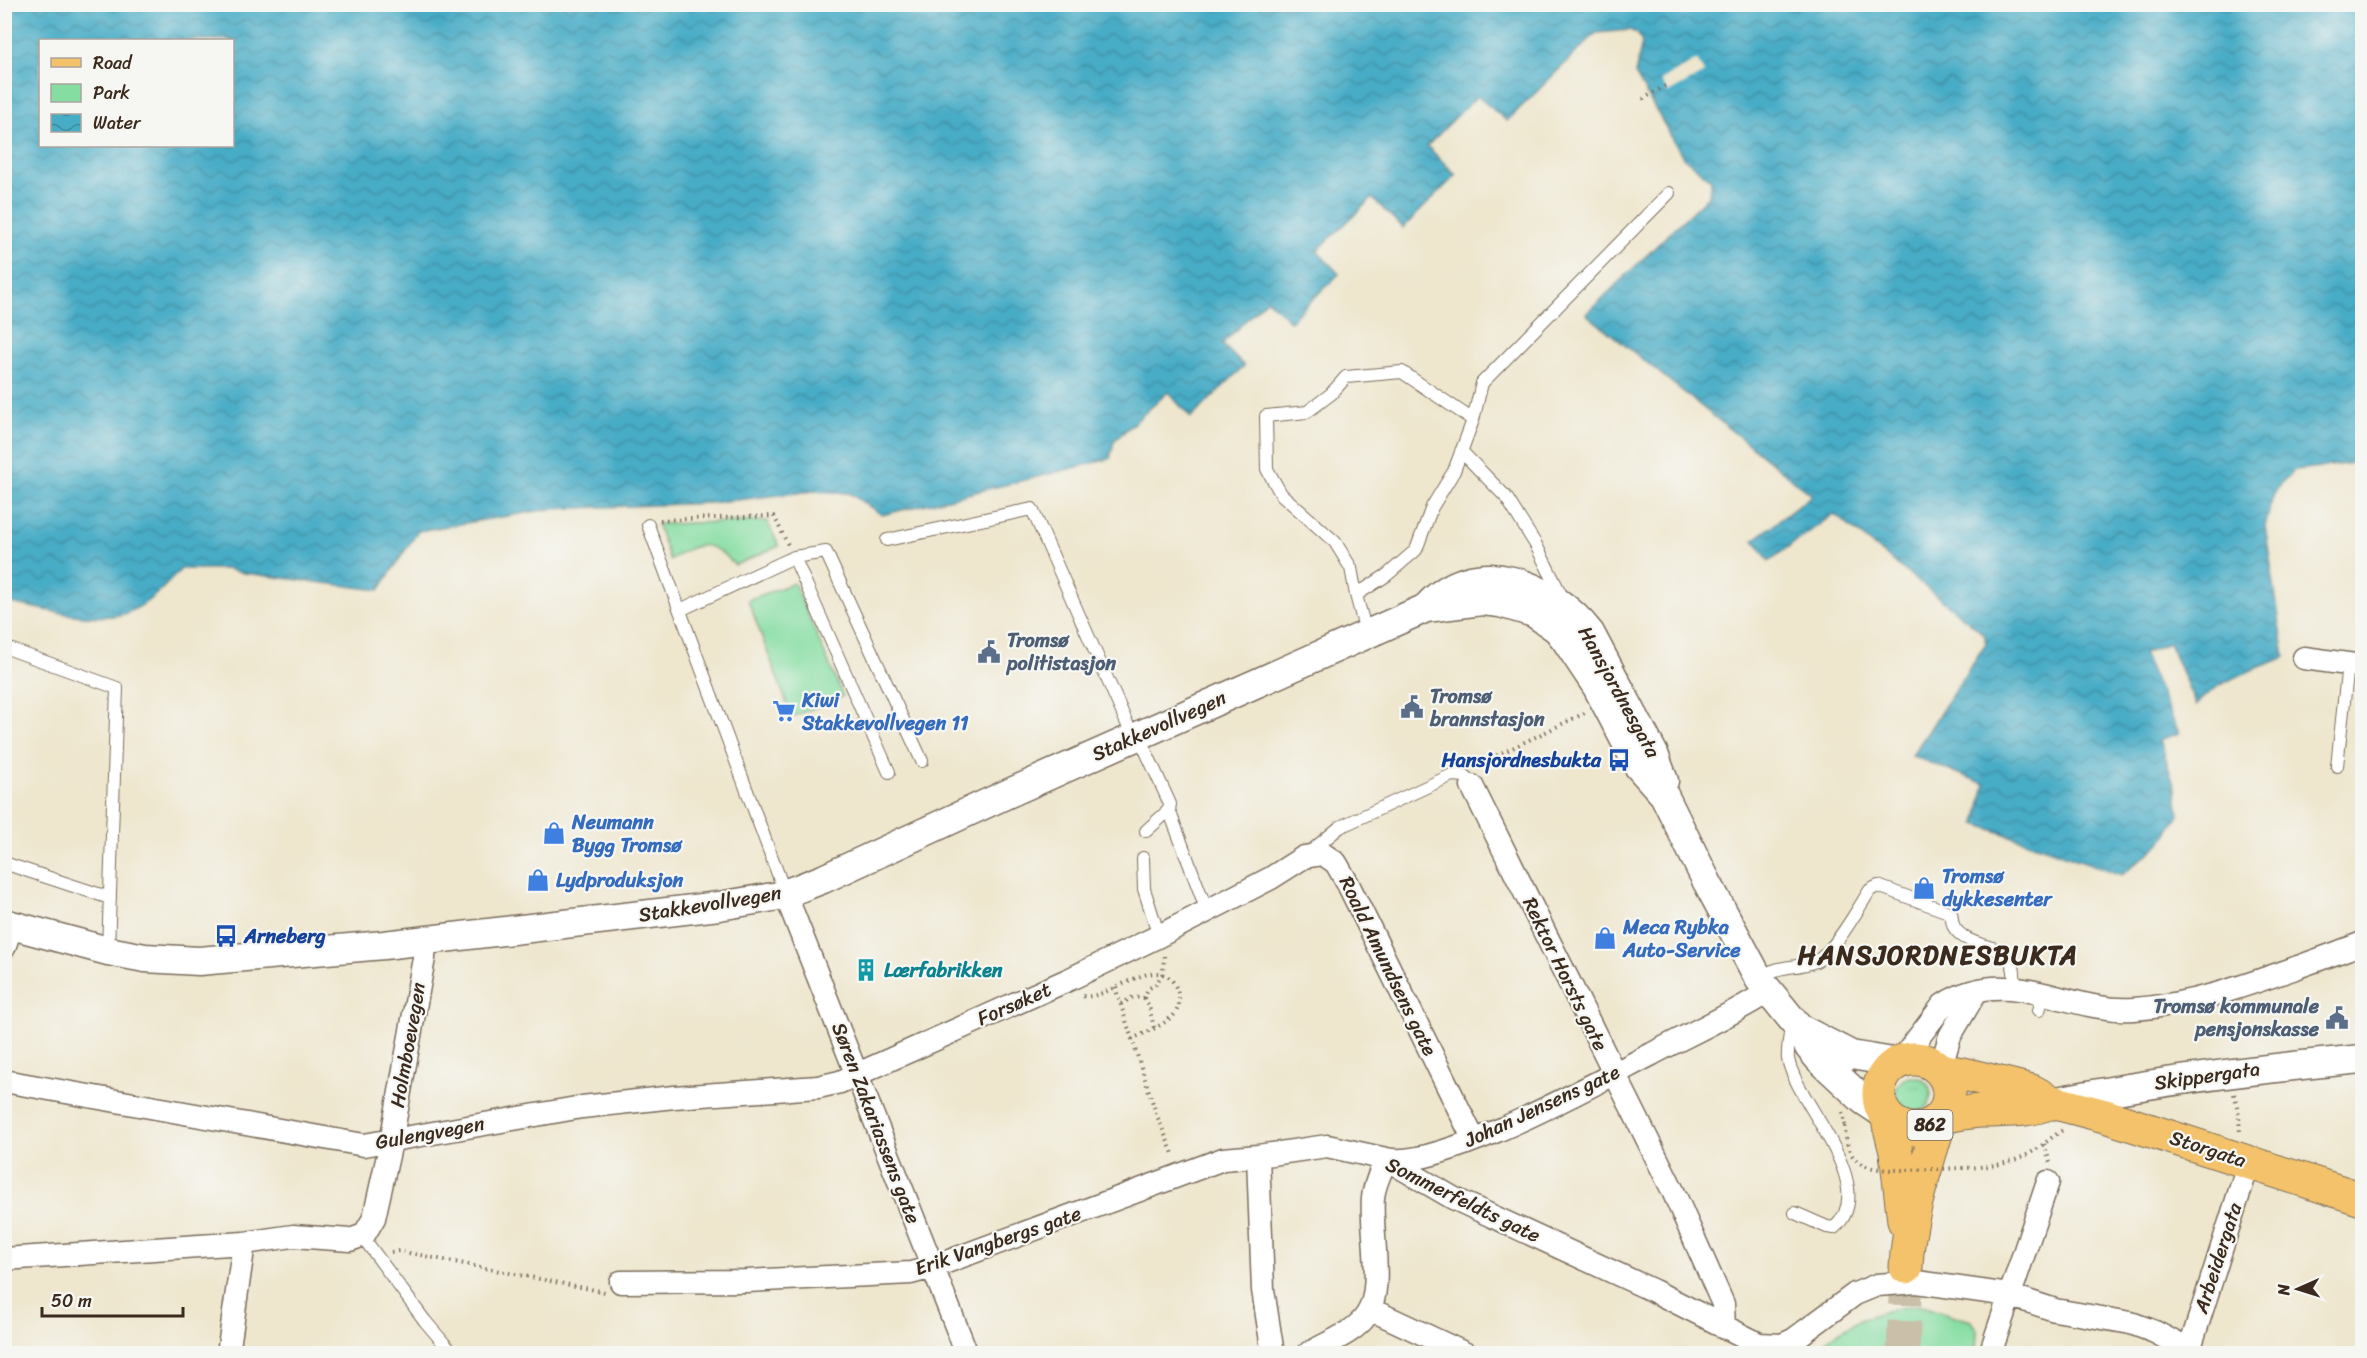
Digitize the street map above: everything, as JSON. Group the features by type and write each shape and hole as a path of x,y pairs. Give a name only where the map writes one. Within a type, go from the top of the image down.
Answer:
{"main road":[{"path":"1899,1063 1921,1060 1940,1070"},
{"name":"862","path":"1899,1063 1885,1075 1881,1087 1881,1105 1887,1116 1901,1183 1907,1259 1920,1190 1941,1117 1948,1104 1949,1090 1940,1070"},
{"name":"Storgata","path":"1940,1070 2032,1091 2061,1115 2105,1116 2244,1151 2362,1198"},
{"name":"862","path":"1887,1116 1901,1126 1918,1129 1934,1123 1941,1117 1980,1111 2016,1112 2035,1109 2061,1115"}],"street":[{"name":"Hansjordnesgata","path":"1426,608 1435,597 1452,585 1475,578 1498,578 1535,588 1567,609 1590,633 1626,698 1660,766 1664,795"},
{"name":"Hansjordnesgata","path":"1366,632 1426,608 1482,602 1500,603 1534,613 1557,629 1597,687 1639,767 1664,795 1707,882 1764,985 1796,1024 1819,1059 1863,1100 1887,1116"},
{"name":"Stakkevollvegen","path":"7,932 145,958 199,961 425,940 719,906 785,893 822,879 1366,632"},
{"path":"2304,658 2355,665"},
{"name":"Rektor Horsts gate","path":"1466,780 1673,1191 1723,1304 1724,1328"},
{"name":"Roald Amundsens gate","path":"1304,857 1323,854 1340,868 1474,1140"},
{"path":"1164,940 1207,911 1270,878 1304,857"},
{"name":"Søren Zakariassens gate","path":"785,893 967,1353"},
{"name":"Holmboevegen","path":"369,1245 369,1230 374,1218 391,1142 422,970 425,940"},
{"name":"Forsøket","path":"857,1074 1070,979 1164,940"},
{"path":"1899,1063 1943,1005 1953,999 1976,992 1989,989 2013,989 2042,1001 2116,1010 2187,1002 2234,990 2362,944"},
{"name":"Johan Jensens gate","path":"1386,1159 1412,1159 1474,1140 1614,1073 1764,985"},
{"path":"1940,1070 1950,1036 1976,992"},
{"name":"Hansjordnesgata","path":"1796,1024 1851,1055 1899,1063"},
{"name":"Skippergata","path":"2061,1115 2115,1089 2239,1071 2362,1059"},
{"name":"Gulengvegen","path":"4,1081 364,1145 582,1107 674,1097 818,1087 840,1082 857,1074"},
{"name":"Sommerfeldts gate","path":"1258,1156 1327,1146 1386,1159 1453,1198 1644,1286 1765,1349"},
{"name":"Arbeidergata","path":"2190,1353 2244,1151"},
{"path":"1258,1156 1263,1290 1273,1353"},
{"name":"Erik Vangbergs gate","path":"614,1287 905,1274 933,1267 1223,1159 1258,1156"},
{"path":"1308,1353 1349,1330 1363,1320 1370,1309 1375,1274 1373,1196 1386,1159"},
{"path":"1990,1353 2048,1182"},
{"path":"4,1259 244,1243 293,1236 343,1240 369,1245"},
{"path":"228,1353 244,1243"},
{"path":"1765,1349 1793,1340 1855,1294 1877,1285 1917,1282 2009,1295 2055,1310 2119,1320 2143,1327 2190,1353"},
{"path":"1370,1309 1466,1353"}],"lane":[{"path":"1356,595 1387,575 1416,550 1432,507 1454,471 1473,420 1482,382 1669,193"},
{"path":"1366,632 1351,568 1335,542 1281,494 1267,469 1266,416 1307,412 1331,394 1347,377 1402,372 1473,420"},
{"path":"1461,451 1506,497 1536,545 1567,609"},
{"path":"887,540 1032,509 1136,736 1170,804 1169,810 1207,911"},
{"path":"648,525 785,893"},
{"path":"680,610 794,557 826,552 922,761"},
{"path":"794,557 889,772"},
{"path":"4,647 117,688 108,951"},
{"path":"2337,766 2355,665"},
{"path":"1304,857 1340,827 1452,775 1466,780"},
{"path":"1146,831 1169,810"},
{"path":"1143,858 1144,889 1164,940"},
{"path":"4,863 110,898"},
{"path":"1764,985 1771,970 1819,960 1833,945 1870,890 1878,886 1951,913 1953,923 1961,934 1995,949 2012,962 2015,969 2013,989"},
{"path":"1796,1024 1788,1057 1795,1078 1845,1169 1847,1186 1847,1204 1839,1224 1834,1228 1796,1213"},
{"path":"369,1245 425,1321 453,1353"}],"path":[{"path":"1643,99 1665,86"},
{"path":"648,525 650,520 774,516 794,557"},
{"path":"1466,780 1580,715"},
{"path":"1144,998 1148,989 1156,984 1163,973 1164,940"},
{"path":"1070,979 1080,994 1086,997 1152,973 1163,973 1177,988 1178,1010 1173,1017 1132,1039"},
{"path":"1115,987 1158,1116 1181,1174"},
{"path":"1121,1004 1133,997 1144,998"},
{"path":"1144,998 1149,1006 1154,1028"},
{"path":"2232,1091 2240,1115 2244,1151"},
{"path":"1845,1126 1845,1140 1850,1153 1866,1167 1880,1170 1962,1168 2000,1165 2016,1161 2033,1152 2060,1131 2061,1115"},
{"path":"369,1245 614,1287"}],"green space":[{"path":"767,521 779,546 735,565 719,551 704,546 689,549 670,560 657,524"},
{"path":"794,583 843,696 792,717 748,600"},
{"path":"1913,1077 1926,1082 1931,1095 1926,1108 1913,1113 1900,1108 1895,1095 1900,1082"},
{"path":"1918,1305 1971,1321 1977,1328 1976,1353 1812,1353 1836,1334 1861,1320 1903,1307"}],"water":[{"path":"4,5 2362,5 2362,462 2295,470 2280,484 2273,496 2265,526 2285,657 2225,682 2196,705 2169,643 2143,653 2179,733 2160,740 2176,792 2179,815 2160,844 2122,875 1976,824 1985,784 1912,756 1986,643 1984,634 1834,514 1769,561 1754,540 1812,495 1586,314 1709,195 1711,180 1683,157 1635,74 1642,43 1638,34 1630,30 1596,33 1507,121 1477,96 1427,146 1456,175 1403,228 1372,198 1317,251 1339,274 1290,321 1267,299 1222,344 1244,366 1191,418 1168,392 1114,441 1110,459 882,515 849,493 813,491 711,503 550,509 418,531 379,590 227,569 181,569 161,590 128,613 91,616 5,602"}],"pier":[{"path":"1697,60 1704,73 1668,93 1661,80"}],"tunnel":[{"path":"1903,1354 1906,1267"}],"place":[{"name":"Tromsø politistasjon","path":"989,652"},
{"name":"Tromsø brannstasjon","path":"1412,707"},
{"name":"Kiwi Stakkevollvegen 11","path":"784,711"},
{"name":"Hansjordnesbukta","path":"1619,760"},
{"name":"Neumann Bygg Tromsø","path":"554,833"},
{"name":"Lydproduksjon","path":"538,880"},
{"name":"Tromsø dykkesenter","path":"1924,888"},
{"name":"Arneberg","path":"226,936"},
{"name":"Meca Rybka Auto-Service","path":"1605,938"},
{"name":"Lærfabrikken","path":"866,970"},
{"name":"Tromsø kommunale pensjonskasse","path":"2337,1018"}],"district":[{"name":"HANSJORDNESBUKTA","path":"1938,955"}]}
